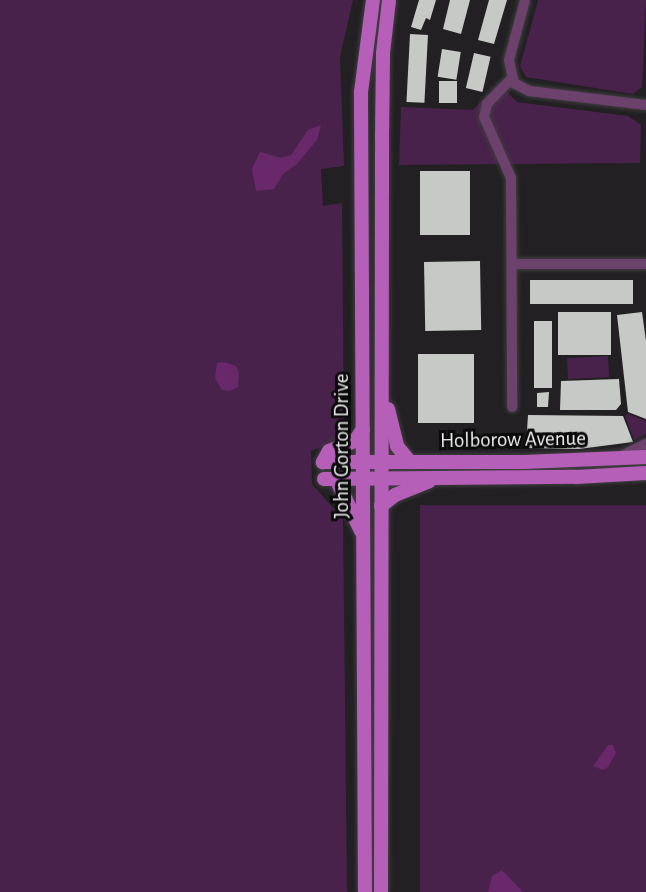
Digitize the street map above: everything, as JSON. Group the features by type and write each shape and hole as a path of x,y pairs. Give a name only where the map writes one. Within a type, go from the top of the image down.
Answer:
{"main road":[{"name":"John Gorton Drive","path":"365,892 362,62 373,0"},
{"name":"John Gorton Drive","path":"381,892 380,461 383,53 389,0"},
{"path":"362,186 373,175 375,61 383,53"},
{"path":"381,345 387,369 389,425 397,446 409,461"},
{"name":"Holborow Avenue","path":"363,429 354,441 329,451 323,462 646,457"},
{"name":"Holborow Avenue","path":"363,539 330,479 645,474"},
{"path":"381,506 395,495 437,478"}],"street":[{"path":"512,407 511,178 484,117 487,104 511,79 509,60 525,0"},
{"path":"511,79 529,91 646,105"},
{"path":"512,264 646,264"},
{"path":"613,459 646,444"}],"shaded area":[{"path":"0,0 353,0 340,57 344,166 321,169 323,206 342,203 344,438 311,451 312,484 343,519 347,892 0,892"},
{"path":"538,0 646,0 642,87 633,94 526,77 520,66"},
{"path":"498,83 517,102 628,116 641,125 640,163 399,165 401,107 473,110"},
{"path":"321,125 317,140 297,164 283,174 274,189 256,191 252,169 260,152 281,158 291,155 308,130"},
{"path":"608,356 609,377 568,379 567,358"},
{"path":"224,362 236,366 239,373 238,387 230,391 222,390 215,378 217,363"},
{"path":"628,414 646,421 646,434 634,440 625,416"},
{"path":"420,505 646,505 646,892 420,892"},
{"path":"608,745 613,745 616,753 608,767 603,770 593,766"},
{"path":"502,870 523,892 488,892 492,876"}],"building":[{"path":"419,0 436,0 430,20 426,18 421,30 411,27"},
{"path":"450,0 470,0 461,34 443,29"},
{"path":"489,0 507,0 494,44 478,40"},
{"path":"410,34 428,35 424,103 406,102"},
{"path":"442,49 461,52 456,80 438,77"},
{"path":"474,53 491,57 482,92 466,88"},
{"path":"439,81 457,81 457,103 439,103"},
{"path":"420,171 470,171 470,235 420,235"},
{"path":"480,261 481,330 425,331 424,262"},
{"path":"530,280 633,280 633,304 530,304"},
{"path":"558,312 611,312 611,355 558,355"},
{"path":"642,312 646,341 646,419 628,412 617,315"},
{"path":"534,321 552,321 552,388 534,388"},
{"path":"418,354 474,354 474,423 418,423"},
{"path":"619,379 621,404 616,410 560,410 561,381"},
{"path":"549,392 548,407 537,407 537,393"},
{"path":"528,415 623,416 633,442 579,449 526,448"}]}
